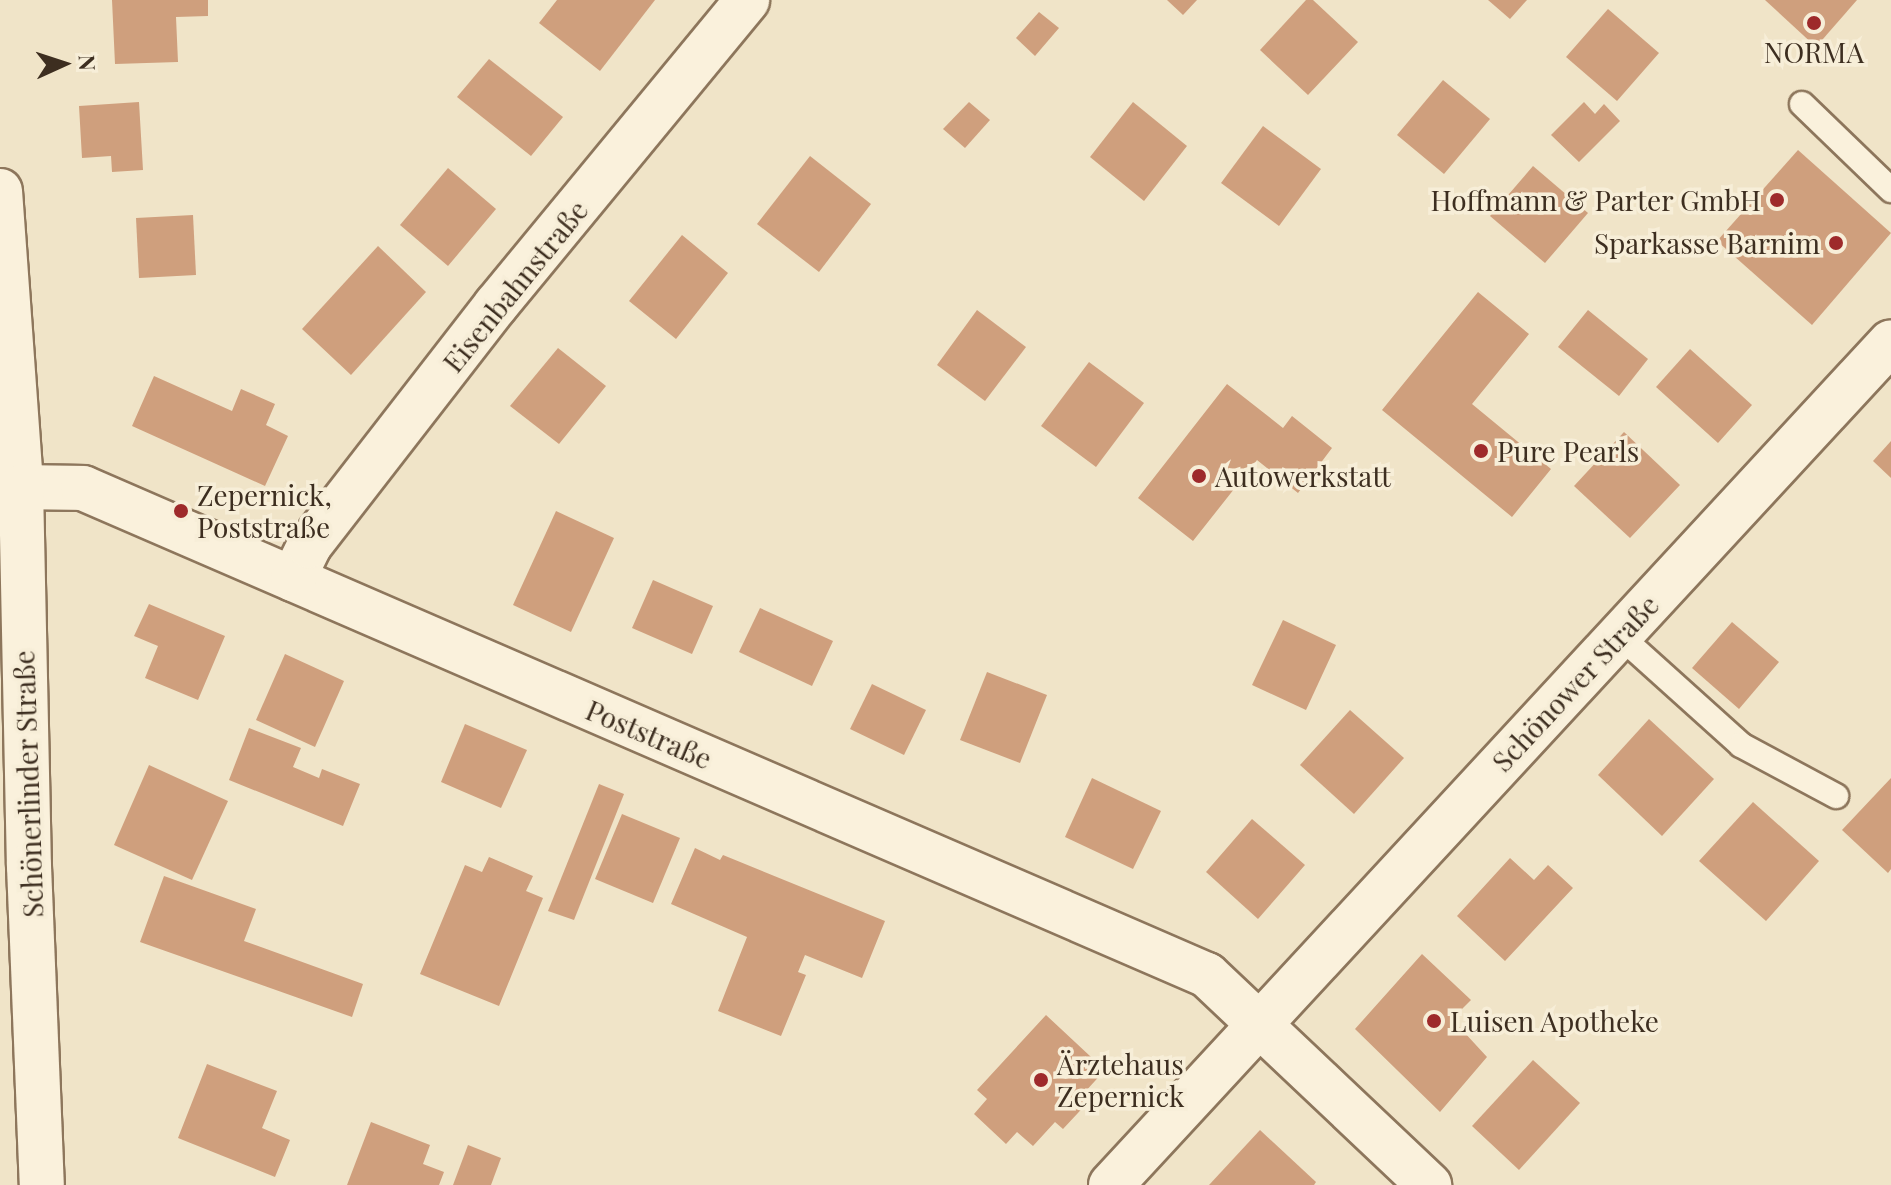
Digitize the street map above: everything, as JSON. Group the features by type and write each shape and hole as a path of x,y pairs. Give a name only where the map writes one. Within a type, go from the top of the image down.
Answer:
{"street":[{"name":"Eisenbahnstraße","path":"293,579 309,546 496,305 747,0"},
{"name":"Schönerlinder Straße","path":"0,191 21,487 29,866 42,1185"},
{"name":"Schönower Straße","path":"1111,1185 1891,342"},
{"name":"Poststraße","path":"21,487 83,488 1207,975 1259,1024"},
{"path":"1259,1024 1429,1185"}],"lane":[{"path":"1802,104 1891,190"},
{"path":"1619,635 1741,745 1836,796"}],"building":[{"path":"112,0 208,0 208,16 176,17 178,62 115,64"},
{"path":"557,0 655,0 600,71 539,23"},
{"path":"1167,0 1197,0 1183,15"},
{"path":"1306,0 1313,0 1358,42 1308,95 1260,50"},
{"path":"1488,0 1527,0 1510,19"},
{"name":"NORMA","path":"1765,0 1857,0 1816,47"},
{"path":"1608,9 1659,53 1617,101 1566,57"},
{"path":"1039,12 1059,28 1035,56 1016,38"},
{"path":"489,59 563,117 531,156 457,97"},
{"path":"1443,80 1490,119 1444,174 1397,135"},
{"path":"139,102 143,170 112,172 111,156 82,158 79,106"},
{"path":"969,102 990,120 965,148 943,129"},
{"path":"1133,102 1187,146 1144,201 1090,157"},
{"path":"1584,102 1595,114 1604,104 1620,121 1579,162 1551,135"},
{"path":"1263,126 1321,169 1279,226 1221,183"},
{"path":"1798,150 1891,233 1812,325 1717,241"},
{"path":"810,156 871,204 819,272 757,224"},
{"path":"1533,166 1588,213 1545,263 1490,216"},
{"path":"448,168 496,209 448,266 400,225"},
{"path":"193,215 196,275 139,278 136,218"},
{"path":"682,235 728,273 676,339 629,301"},
{"path":"378,246 426,292 351,375 302,329"},
{"path":"1478,292 1529,334 1472,404 1551,469 1512,517 1382,410"},
{"path":"977,310 1026,347 985,401 937,365"},
{"path":"1588,310 1648,359 1619,396 1558,347"},
{"path":"558,348 606,386 559,444 510,406"},
{"path":"1690,349 1752,405 1718,443 1656,387"},
{"path":"1089,362 1144,403 1096,467 1041,426"},
{"path":"154,376 232,411 241,389 275,404 266,425 288,436 265,486 132,426"},
{"name":"Autowerkstatt","path":"1227,384 1283,428 1292,416 1332,448 1298,493 1257,460 1193,541 1138,498"},
{"path":"1624,432 1680,485 1630,538 1574,486"},
{"path":"1891,441 1891,478 1873,461"},
{"path":"556,511 614,538 571,632 513,605"},
{"path":"653,580 713,606 692,654 632,628"},
{"path":"149,604 225,636 198,700 145,678 158,646 134,636"},
{"path":"760,608 833,641 812,686 739,652"},
{"path":"1283,620 1336,645 1306,710 1252,685"},
{"path":"1732,622 1779,662 1739,709 1692,668"},
{"path":"285,654 344,681 315,747 256,720"},
{"path":"987,672 1047,695 1020,763 960,740"},
{"path":"872,684 926,710 904,755 850,729"},
{"path":"1350,710 1404,758 1354,814 1300,765"},
{"path":"1649,719 1714,779 1662,836 1598,775"},
{"path":"465,724 527,750 501,808 441,782"},
{"path":"249,728 301,748 293,767 319,778 322,769 360,784 343,826 229,780"},
{"path":"149,765 228,801 192,880 114,845"},
{"path":"1092,778 1161,811 1133,869 1065,837"},
{"path":"1891,778 1891,869 1888,873 1842,830"},
{"path":"599,784 624,794 574,920 548,911"},
{"path":"1753,802 1819,861 1766,921 1699,861"},
{"path":"622,814 680,838 653,903 595,879"},
{"path":"1252,819 1305,865 1258,919 1206,872"},
{"path":"695,848 720,860 723,855 885,921 862,978 805,955 798,972 806,975 781,1036 718,1011 747,937 671,904"},
{"path":"489,857 533,876 526,891 543,898 499,1006 420,974 465,865 482,872"},
{"path":"1510,858 1534,880 1548,865 1573,888 1505,961 1457,916"},
{"path":"164,876 256,909 244,941 363,984 352,1017 140,942"},
{"path":"1422,954 1471,1000 1452,1019 1487,1057 1440,1112 1355,1029"},
{"name":"Ärztehaus Zepernick","path":"1046,1015 1105,1070 1084,1093 1091,1099 1063,1129 1055,1122 1033,1146 1017,1132 1006,1144 974,1114 987,1099 977,1090"},
{"path":"1533,1060 1580,1103 1519,1170 1472,1126"},
{"path":"207,1064 277,1091 262,1128 290,1140 275,1177 178,1138"},
{"path":"371,1122 430,1145 423,1164 444,1172 439,1185 347,1185"},
{"path":"1260,1130 1316,1182 1314,1185 1209,1185"},
{"path":"468,1145 501,1158 491,1185 453,1185"}],"place":[{"name":"NORMA","path":"1814,23"},
{"name":"Hoffmann & Parter GmbH","path":"1777,200"},
{"name":"Sparkasse Barnim","path":"1836,243"},
{"name":"Pure Pearls","path":"1481,451"},
{"name":"Autowerkstatt","path":"1199,476"},
{"name":"Zepernick, Poststraße","path":"181,511"},
{"name":"Luisen Apotheke","path":"1434,1021"},
{"name":"Ärztehaus Zepernick","path":"1041,1080"}]}
